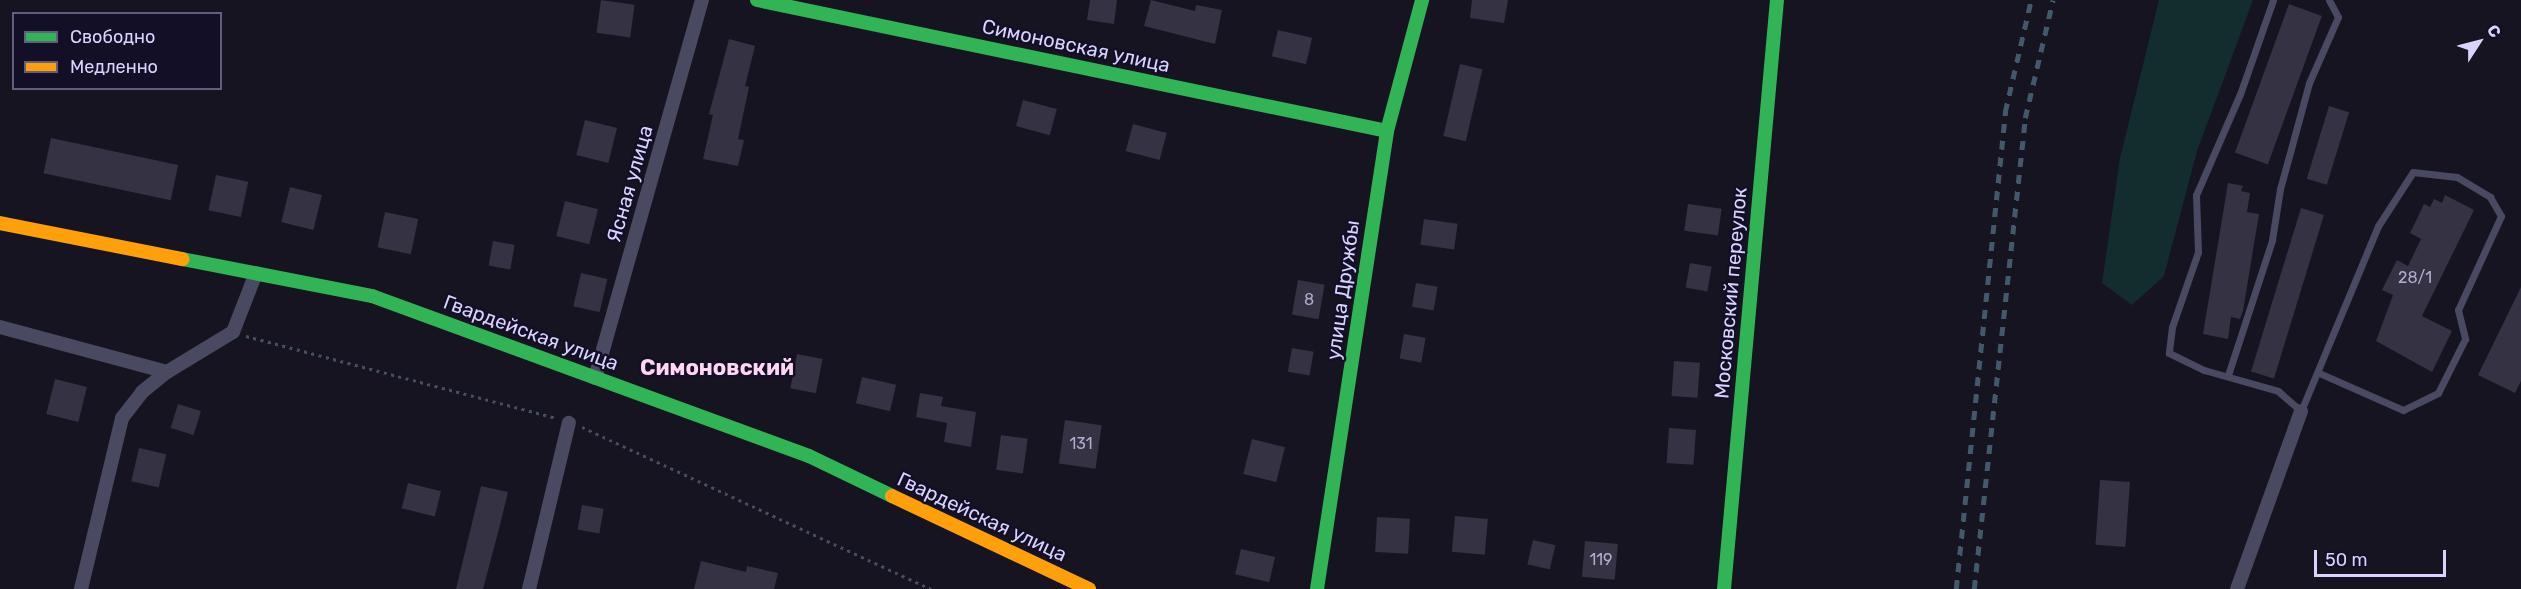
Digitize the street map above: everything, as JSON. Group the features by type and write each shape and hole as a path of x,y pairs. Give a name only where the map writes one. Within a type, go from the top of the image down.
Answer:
{"street":[{"name":"Ясная улица","path":"595,378 702,0"},
{"name":"Симоновская улица","path":"758,0 1387,130"},
{"name":"улица Дружбы","path":"1317,589 1387,130 1422,0"},
{"name":"Московский переулок","path":"1724,589 1777,0"},
{"name":"Гвардейская улица","path":"0,223 372,296 809,456 1089,589"},
{"path":"81,589 122,418 142,392 167,372 233,332 256,273"},
{"path":"0,327 167,372"},
{"path":"2237,589 2301,411"},
{"path":"529,589 569,423"}],"lane":[{"path":"2273,0 2240,94 2196,195 2198,252 2172,327 2169,353 2278,391 2301,411 2319,373 2378,226 2413,172 2457,177 2490,197 2501,216 2458,310 2465,339 2438,393 2403,410 2319,373"},
{"path":"2228,375 2272,240 2280,189 2309,83 2338,17 2329,0"}],"path":[{"path":"233,332 569,423 931,589"}],"green space":[{"path":"2159,0 2253,0 2197,151 2164,276 2132,305 2102,283 2120,158"}],"building":[{"path":"601,0 635,5 630,37 596,33"},
{"path":"1090,0 1117,0 1114,24 1087,20"},
{"path":"1151,0 1195,11 1196,5 1222,10 1215,44 1144,26"},
{"path":"1472,0 1508,0 1504,23 1470,18"},
{"path":"2289,4 2322,16 2268,164 2235,152"},
{"path":"1278,30 1312,38 1306,64 1272,56"},
{"path":"729,39 755,46 745,86 749,87 738,139 744,140 738,166 703,159 713,115 709,114"},
{"path":"1460,64 1482,69 1466,141 1443,136"},
{"path":"1023,100 1057,109 1050,135 1016,126"},
{"path":"2329,106 2349,112 2327,185 2307,179"},
{"path":"585,120 617,128 608,163 576,155"},
{"path":"1133,124 1167,133 1160,160 1126,151"},
{"path":"51,138 178,165 171,200 44,173"},
{"path":"216,175 248,182 241,217 209,210"},
{"path":"2228,183 2243,186 2241,191 2250,193 2247,212 2259,214 2243,311 2240,319 2231,317 2228,339 2203,334"},
{"path":"290,187 322,195 313,230 281,222"},
{"path":"2445,195 2474,210 2422,316 2452,331 2432,372 2376,341 2393,295 2382,290 2397,260 2408,266 2421,239 2410,233 2424,204 2430,207 2434,199 2442,203"},
{"path":"565,201 598,209 589,244 556,236"},
{"path":"1688,204 1722,209 1718,235 1684,231"},
{"path":"2301,208 2324,215 2274,379 2251,372"},
{"path":"385,212 418,219 411,254 378,247"},
{"path":"1424,219 1458,224 1454,249 1420,245"},
{"path":"493,241 515,245 510,269 489,266"},
{"path":"1690,263 1712,267 1707,291 1686,288"},
{"path":"581,273 607,279 600,312 573,306"},
{"path":"1298,280 1325,285 1319,319 1292,314"},
{"path":"1416,283 1438,287 1433,310 1412,307"},
{"path":"2521,287 2521,381 2515,393 2478,375"},
{"path":"1404,334 1426,338 1421,362 1400,359"},
{"path":"1292,348 1314,352 1309,375 1288,372"},
{"path":"797,354 823,359 816,393 790,388"},
{"path":"1674,361 1700,363 1697,398 1672,396"},
{"path":"862,377 896,385 890,411 856,403"},
{"path":"55,379 87,387 78,422 46,414"},
{"path":"920,393 943,397 941,406 976,412 971,447 944,442 947,423 916,417"},
{"path":"178,404 201,411 194,435 171,428"},
{"path":"1065,420 1102,425 1096,469 1059,464"},
{"path":"1669,428 1696,430 1693,465 1667,463"},
{"path":"1001,435 1028,439 1023,473 996,470"},
{"path":"1252,439 1285,447 1276,482 1243,474"},
{"path":"139,448 166,454 159,487 131,481"},
{"path":"2100,480 2130,482 2125,547 2095,545"},
{"path":"408,483 441,491 435,516 402,508"},
{"path":"481,486 508,492 500,525 483,589 456,589"},
{"path":"582,505 604,509 599,533 578,530"},
{"path":"1455,516 1488,519 1485,555 1452,552"},
{"path":"1377,517 1410,519 1408,554 1375,552"},
{"path":"1533,540 1555,545 1550,570 1527,564"},
{"path":"1585,541 1618,544 1615,580 1582,577"},
{"path":"1241,549 1275,557 1269,582 1235,574"},
{"path":"701,561 746,572 747,566 778,573 774,589 694,589"}],"railway":[{"path":"1956,589 2005,112 2031,0"},
{"path":"1974,589 2025,118 2053,0"}],"traffic: fast":[{"path":"757,0 1387,131"},
{"path":"1317,589 1387,131 1422,0"},
{"path":"1724,589 1777,0"},
{"path":"182,259 372,296 809,456 892,496"}],"traffic: slow":[{"path":"0,223 182,259"},
{"path":"892,496 1089,589"}],"district":[{"name":"Симоновский","path":"717,368"}]}
